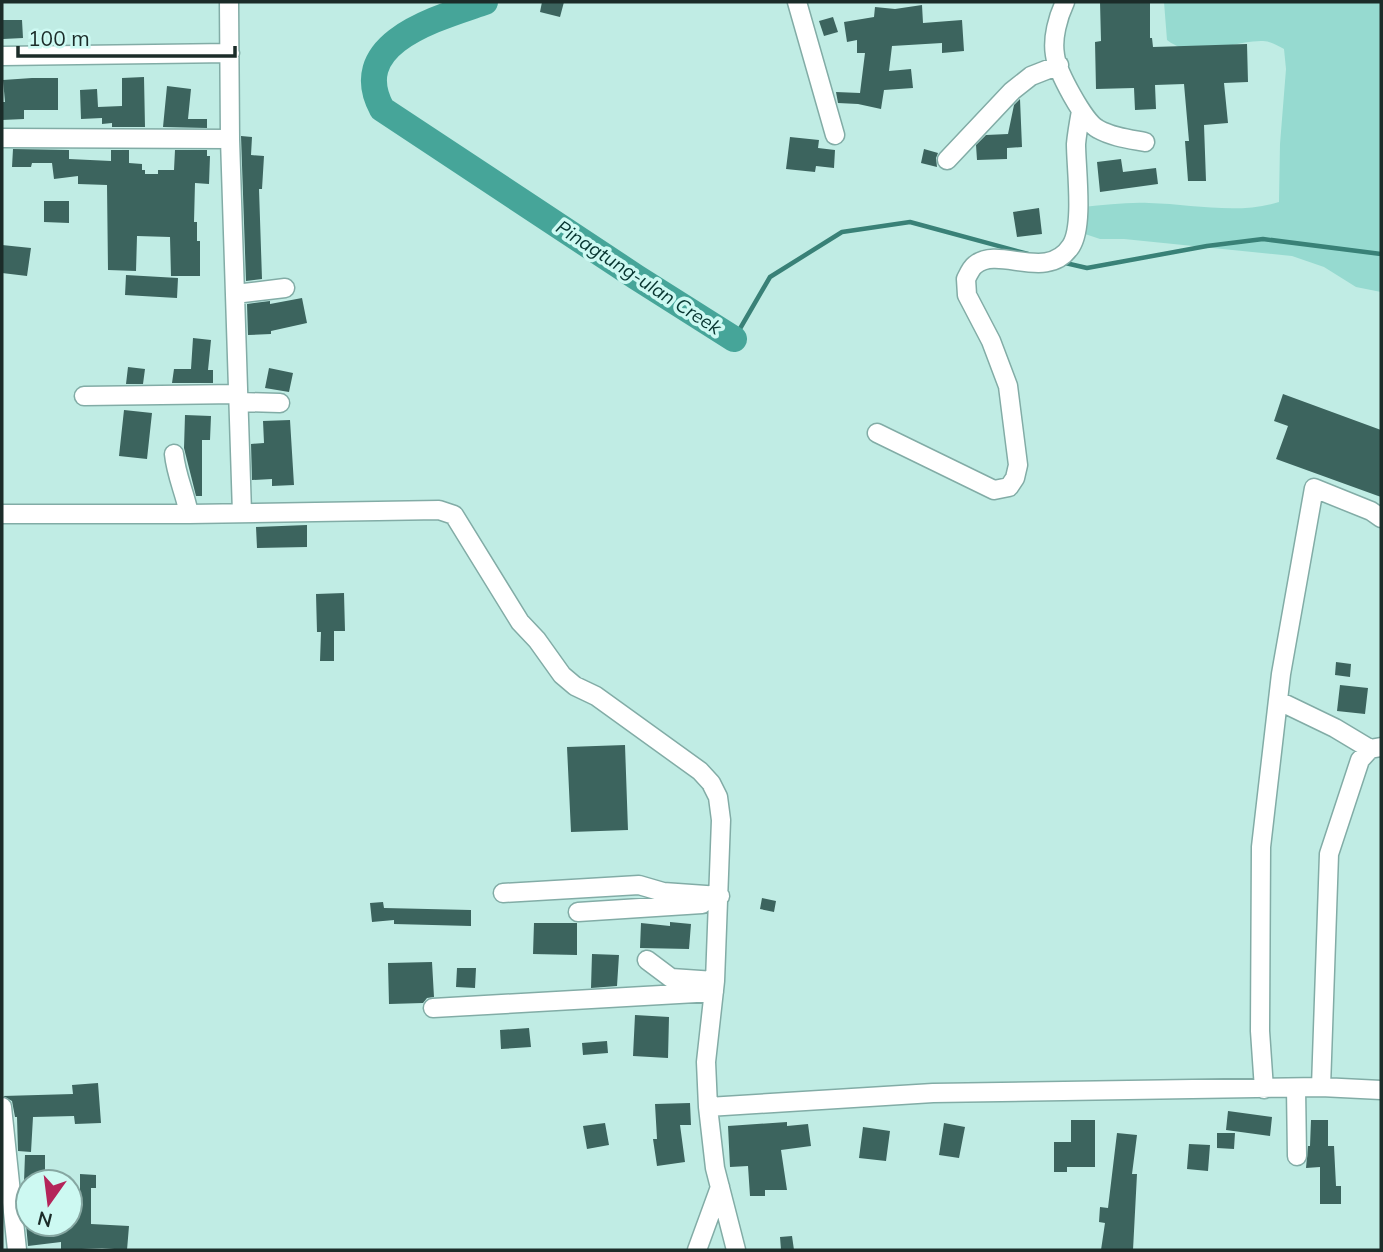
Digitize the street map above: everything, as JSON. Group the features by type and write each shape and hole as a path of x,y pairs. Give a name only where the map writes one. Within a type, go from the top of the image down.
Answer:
{"street":[{"path":"229,2 230,139 242,513"},
{"path":"797,2 835,135"},
{"path":"1065,2 1055,32 1055,55 1081,111 1095,128 1145,142"},
{"path":"2,56 230,54"},
{"path":"947,160 1012,91 1031,76 1059,65"},
{"path":"877,433 994,489 1009,487 1015,478 1017,465 1008,386 991,341 967,295 965,279 975,265 988,260 1045,263 1065,254 1074,241 1078,212 1076,141 1081,111"},
{"path":"2,138 230,139"},
{"path":"235,294 285,288"},
{"path":"84,396 239,398 280,403"},
{"path":"174,454 189,514"},
{"path":"1264,1089 1260,1031 1261,847 1281,674 1314,488 1371,511 1381,518"},
{"path":"2,514 439,510 454,515 520,622 537,640 562,675 700,771 711,783 718,797 721,821 719,899 706,1062 708,1107 720,1187 736,1250"},
{"path":"1279,701 1378,745 1360,760 1329,854 1321,1087"},
{"path":"503,893 639,885 663,892 719,899"},
{"path":"578,912 719,899"},
{"path":"647,960 671,978 714,986"},
{"path":"433,1008 714,986"},
{"path":"708,1107 933,1093 1321,1087 1381,1090"},
{"path":"1296,1088 1297,1156"},
{"path":"2,1107 17,1250"},
{"path":"697,1250 720,1187"}],"shaded area":[{"path":"1164,2 1381,2 1381,292 1356,287 1324,267 1292,256 1124,239 1100,239 1082,233 1083,207 1141,203 1247,208 1279,202 1286,69 1284,49 1263,41 1202,50 1178,47 1167,40"}],"building":[{"path":"542,2 564,2 560,17 540,12"},
{"path":"1100,2 1150,2 1150,38 1153,47 1247,44 1248,82 1224,83 1228,123 1204,125 1206,181 1188,181 1185,141 1189,141 1184,84 1155,85 1156,109 1135,110 1134,88 1096,89 1095,42 1101,41"},
{"path":"922,5 923,23 962,20 964,51 942,53 942,43 892,46 889,71 911,69 913,88 884,90 881,109 838,103 836,92 860,93 865,53 857,53 857,40 847,42 844,22 874,17 875,7 895,9"},
{"path":"833,17 838,32 824,36 819,21"},
{"path":"3,20 22,20 23,38 3,39"},
{"path":"144,77 145,127 112,127 112,123 102,124 102,118 81,119 80,90 97,89 98,107 122,106 122,78"},
{"path":"58,78 58,110 24,110 24,119 2,120 2,102 5,102 3,80"},
{"path":"167,86 191,89 188,119 207,119 207,128 163,127"},
{"path":"1020,99 1022,147 1007,148 1007,159 977,160 976,145 986,135 1008,134 1014,105"},
{"path":"241,136 252,137 251,155 264,156 262,189 259,189 262,279 246,281"},
{"path":"790,137 819,140 818,148 835,150 834,168 816,166 815,172 786,169"},
{"path":"13,149 69,150 69,159 111,161 111,150 129,150 129,163 142,164 145,174 158,174 158,170 174,170 175,150 207,150 207,156 210,156 209,184 195,183 194,222 197,222 197,241 200,241 200,276 171,276 170,237 137,236 136,271 108,270 107,185 78,184 78,176 54,179 52,163 12,167"},
{"path":"924,149 938,153 937,167 921,163"},
{"path":"1121,159 1123,172 1156,168 1158,184 1100,192 1097,162"},
{"path":"44,201 69,201 69,223 44,222"},
{"path":"1039,208 1042,234 1017,237 1013,212"},
{"path":"2,245 31,248 27,276 2,273"},
{"path":"126,275 178,278 177,298 125,295"},
{"path":"302,298 307,323 271,331 271,334 248,335 247,304 270,301 270,304"},
{"path":"193,338 211,340 208,370 213,370 213,383 172,383 174,369 191,369"},
{"path":"128,367 145,369 143,384 126,384"},
{"path":"269,368 293,373 289,392 265,388"},
{"path":"1283,394 1381,430 1381,497 1276,459 1288,426 1274,421"},
{"path":"124,410 152,413 147,459 119,456"},
{"path":"185,415 211,416 210,440 202,440 202,496 196,496 184,448"},
{"path":"290,420 294,485 272,486 272,479 252,480 251,444 264,443 263,421"},
{"path":"307,525 307,547 257,548 256,527"},
{"path":"344,593 345,631 334,631 334,661 320,661 321,632 317,632 316,594"},
{"path":"1336,662 1351,664 1350,677 1335,675"},
{"path":"1340,685 1368,688 1365,714 1337,711"},
{"path":"625,745 628,830 571,832 567,747"},
{"path":"762,898 776,901 774,912 760,909"},
{"path":"383,902 384,908 471,910 471,926 394,924 394,920 372,922 370,903"},
{"path":"670,922 691,924 689,949 640,948 641,923 670,926"},
{"path":"534,923 577,923 577,955 533,954"},
{"path":"592,954 619,955 617,986 591,988"},
{"path":"432,962 434,997 427,998 423,1003 389,1004 388,963"},
{"path":"457,968 476,968 475,988 456,987"},
{"path":"635,1015 669,1017 668,1058 633,1056"},
{"path":"529,1028 531,1047 501,1049 500,1030"},
{"path":"607,1041 608,1053 583,1055 582,1043"},
{"path":"98,1083 101,1123 75,1124 74,1116 33,1117 31,1152 18,1151 17,1117 12,1101 3,1096 73,1094 72,1085"},
{"path":"690,1103 691,1125 680,1125 685,1162 657,1166 653,1139 657,1139 655,1104"},
{"path":"1228,1111 1272,1117 1270,1136 1226,1130"},
{"path":"1071,1120 1095,1120 1095,1167 1067,1167 1067,1172 1054,1172 1054,1142 1071,1142"},
{"path":"1311,1120 1328,1120 1328,1146 1334,1146 1336,1186 1341,1186 1341,1204 1320,1204 1320,1167 1306,1168"},
{"path":"787,1122 787,1126 808,1124 811,1146 781,1150 787,1190 765,1190 765,1196 750,1196 748,1166 730,1167 728,1126"},
{"path":"605,1123 609,1145 587,1149 583,1126"},
{"path":"944,1123 965,1127 959,1158 939,1155"},
{"path":"863,1127 890,1131 886,1161 859,1158"},
{"path":"1117,1133 1137,1135 1132,1174 1137,1174 1133,1250 1101,1250 1105,1223 1099,1222 1100,1207 1108,1208"},
{"path":"1217,1133 1235,1133 1234,1149 1217,1148"},
{"path":"1189,1144 1210,1145 1208,1171 1187,1169"},
{"path":"25,1155 45,1155 45,1168 25,1168"},
{"path":"84,1174 96,1175 96,1188 91,1188 91,1224 129,1226 127,1250 61,1250 61,1242 28,1246 27,1238 84,1238"},
{"path":"792,1236 794,1250 781,1250 780,1237"}],"waterway":[{"name":"Pinagtung-ulan Creek","path":"485,2 423,25 403,36 387,50 376,66 374,86 382,109 734,339"},
{"name":"Pinagtung-ulan Creek","path":"734,339 770,277 842,232 910,222 1028,254"},
{"name":"Pinagtung-ulan Creek","path":"1061,262 1087,268 1207,246 1263,239 1381,254"}]}
